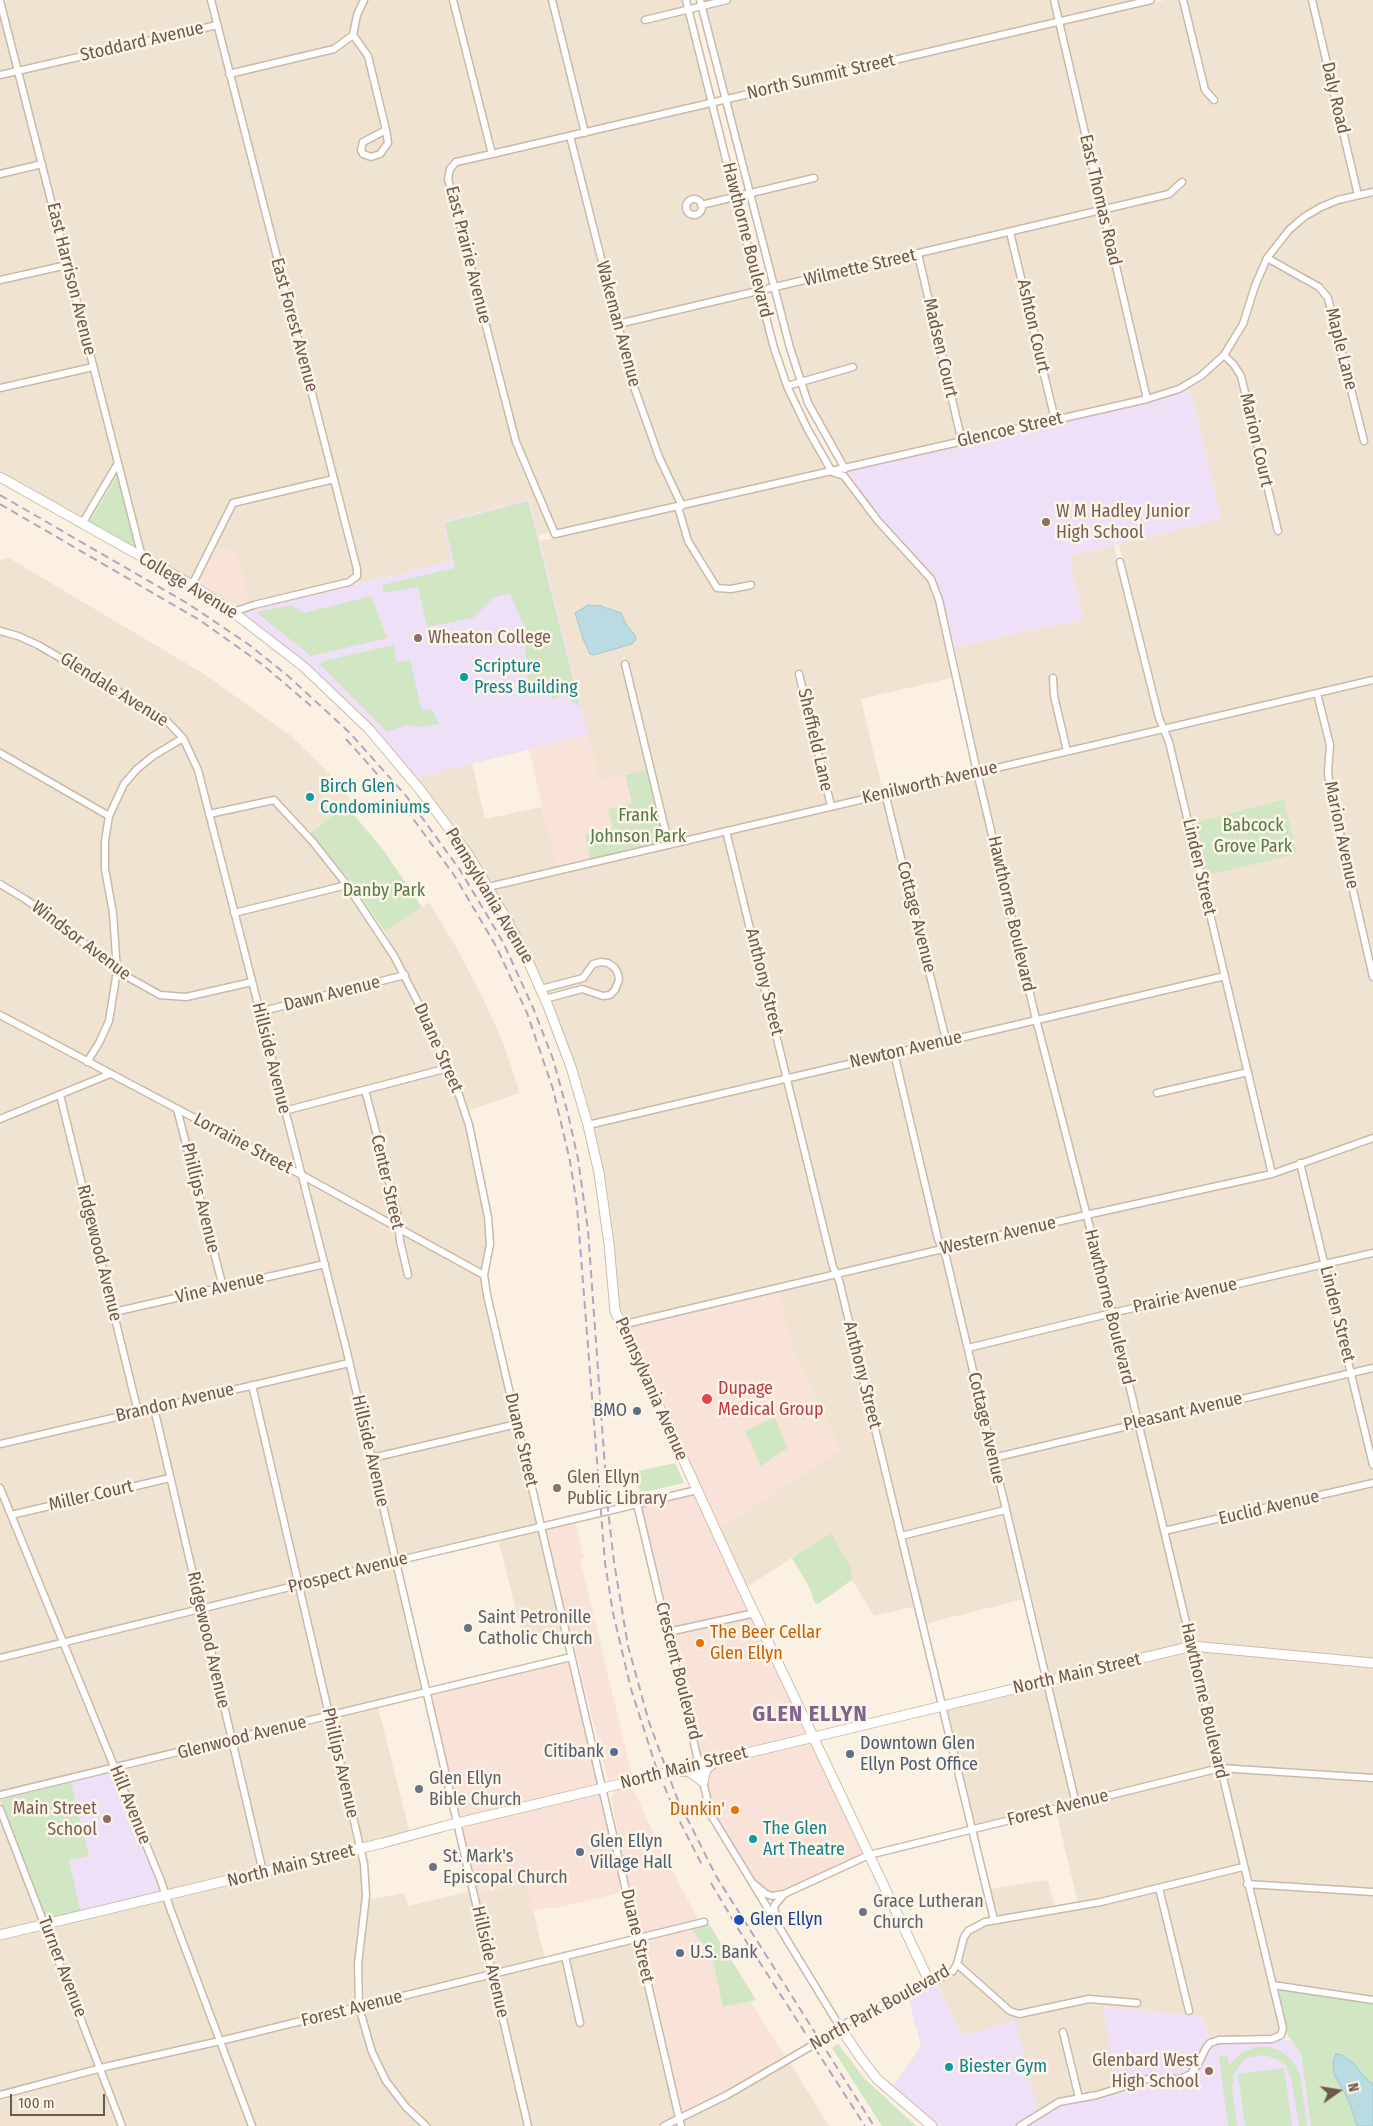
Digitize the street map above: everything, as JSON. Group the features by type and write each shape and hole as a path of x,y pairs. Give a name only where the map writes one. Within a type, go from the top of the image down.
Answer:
{"street":[{"path":"211,0 217,25"},
{"path":"230,74 328,51 338,46 353,35 364,0"},
{"path":"453,0 492,154"},
{"path":"552,0 585,133"},
{"name":"Hawthorne Boulevard","path":"686,0 776,355 787,386 807,428 832,472 844,476 878,521 931,579 940,600 977,772 1036,1019 1112,1313 1247,1884 1283,2028 1281,2035 1272,2039 1219,2040 1210,2043 1191,2074 1185,2077 1178,2079 1148,2079 1110,2092 1079,2098"},
{"path":"645,20 688,10 701,3 727,0"},
{"name":"East Thomas Road","path":"1054,0 1147,399"},
{"name":"North Summit Street","path":"492,154 1151,0"},
{"path":"1183,0 1206,90 1214,100"},
{"name":"Daly Road","path":"1312,0 1358,195"},
{"name":"East Harrison Avenue","path":"0,1 142,557"},
{"path":"701,3 773,288 801,381 821,428 845,469"},
{"name":"Stoddard Avenue","path":"0,75 217,25 230,74"},
{"path":"353,35 368,56 386,130 388,143 380,154 371,157 363,154 361,150 363,142 386,130"},
{"name":"East Forest Avenue","path":"230,74 356,565 356,576 349,582 254,605 233,612"},
{"name":"Wakeman Avenue","path":"570,136 633,384 650,434 682,506 678,507 688,541 717,588 731,589 751,585"},
{"name":"East Prairie Avenue","path":"492,154 456,162 450,169 448,179 516,442 555,534"},
{"path":"0,174 42,164"},
{"path":"701,205 814,178"},
{"name":"Wilmette Street","path":"618,324 1169,194 1182,182"},
{"name":"Glencoe Street","path":"555,534 1147,399 1189,384 1224,355 1244,324 1255,286 1267,258 1282,237 1304,217 1332,202 1373,192"},
{"name":"Ashton Court","path":"1010,232 1055,420"},
{"name":"Madsen Court","path":"918,254 962,442"},
{"name":"Maple Lane","path":"1267,258 1319,288 1328,298 1364,441"},
{"path":"0,280 67,265"},
{"name":"Marion Court","path":"1224,355 1241,376 1278,531"},
{"path":"0,388 93,367"},
{"path":"787,386 853,367"},
{"path":"82,524 118,463"},
{"name":"College Avenue","path":"0,477 192,584 233,612 304,667 359,718"},
{"path":"192,584 233,503 334,479"},
{"name":"Linden Street","path":"1120,562 1162,729 1169,742 1272,1174"},
{"name":"Glendale Avenue","path":"0,631 18,636 38,645 155,711 172,725 183,738 194,760 200,779"},
{"path":"625,664 669,845"},
{"name":"Sheffield Lane","path":"799,674 831,806"},
{"path":"1053,678 1054,696 1067,751"},
{"name":"Kenilworth Avenue","path":"488,887 1373,680"},
{"name":"Marion Avenue","path":"1318,693 1330,745 1328,772 1330,790 1373,977"},
{"name":"Pennsylvania Avenue","path":"359,718 433,806 468,854 515,935 541,989 571,1067 588,1125 607,1223 615,1311 697,1490 930,1983"},
{"path":"87,1062 99,1043 108,1021 117,971 113,913 105,869 105,841 109,816 124,784 137,769 153,756 183,738"},
{"path":"0,753 109,816"},
{"name":"Hillside Avenue","path":"200,779 325,1264 528,2126"},
{"name":"Cottage Avenue","path":"885,793 946,1040"},
{"name":"Duane Street","path":"209,814 274,800 312,842 347,885 378,930 405,975 448,1068 469,1125 488,1217 490,1244 484,1275 487,1295 680,2122"},
{"name":"Anthony Street","path":"726,831 994,1920"},
{"name":"Windsor Avenue","path":"0,884 65,927 117,971 149,990 169,997 186,997 252,982"},
{"path":"234,913 347,885"},
{"path":"541,989 582,978 593,964 601,962 608,963 618,974 619,980 615,990 610,995 603,996 582,989 545,999"},
{"name":"Dawn Avenue","path":"259,1012 405,975"},
{"name":"Newton Avenue","path":"588,1125 1225,976"},
{"name":"Lorraine Street","path":"0,1016 177,1109 484,1275"},
{"name":"Cottage Avenue","path":"894,1053 941,1249 946,1257 1076,1804"},
{"path":"284,1110 448,1068"},
{"path":"1157,1093 1248,1072"},
{"path":"0,1119 110,1074"},
{"name":"Center Street","path":"365,1090 397,1212 400,1241 408,1275"},
{"name":"Ridgewood Avenue","path":"60,1095 138,1412"},
{"name":"Phillips Avenue","path":"177,1109 223,1287"},
{"name":"Western Avenue","path":"621,1325 1086,1215 1272,1174 1373,1138"},
{"name":"Linden Street","path":"1300,1163 1373,1465"},
{"name":"Prairie Avenue","path":"968,1348 1373,1253"},
{"name":"Vine Avenue","path":"114,1312 325,1264"},
{"name":"Brandon Avenue","path":"0,1444 349,1363"},
{"name":"Pleasant Avenue","path":"993,1458 1138,1422 1373,1368"},
{"name":"Phillips Avenue","path":"252,1385 360,1849 366,1886 358,1964 359,2007 372,2052 382,2074 406,2107 426,2126"},
{"name":"Ridgewood Avenue","path":"154,1408 263,1872"},
{"path":"372,1458 517,1424"},
{"name":"Miller Court","path":"11,1515 170,1478"},
{"name":"Euclid Avenue","path":"1164,1532 1373,1483"},
{"name":"Hill Avenue","path":"0,1488 166,1896 252,2126"},
{"name":"Prospect Avenue","path":"0,1658 541,1526 697,1490"},
{"name":"Crescent Boulevard","path":"637,1504 711,1815 856,2053 877,2079 932,2126"},
{"path":"901,1536 1005,1510"},
{"path":"668,1632 755,1613"},
{"name":"North Main Street","path":"0,1935 360,1849 458,1823 674,1771 698,1762 718,1760 1192,1646 1373,1663"},
{"name":"Glenwood Avenue","path":"0,1796 572,1657"},
{"path":"674,1771 690,1772 703,1782 706,1769 718,1760"},
{"name":"Forest Avenue","path":"784,1894 869,1855 1220,1768 1373,1778"},
{"name":"Turner Avenue","path":"0,1810 122,2126"},
{"name":"North Park Boulevard","path":"664,2126 680,2122 848,2022 953,1971 957,1964 964,1937 968,1931 985,1922 1101,1902 1243,1867"},
{"path":"749,1877 766,1894 772,1896 784,1894"},
{"path":"1247,1884 1373,1892"},
{"path":"1159,1888 1189,2011"},
{"path":"777,1921 774,1906 784,1894"},
{"name":"Forest Avenue","path":"0,2094 100,2068 220,2041 704,1922"},
{"path":"565,1956 580,2022"},
{"path":"957,1964 1010,2011 1019,2014 1089,1999 1137,2003"},
{"path":"1273,1985 1373,2000"},
{"path":"1020,2126 1053,2105 1079,2098 1063,2032"}],"shaded area":[{"path":"3,0 683,0 783,386 828,470 538,535 529,499 443,522 452,561 250,610 237,554 193,584 143,555"},
{"path":"704,0 1052,0 1145,397 846,466 826,433 807,392 790,340"},
{"path":"1057,0 1142,0 1061,19"},
{"path":"1165,0 1373,0 1373,1135 1274,1170 1206,876 1297,854 1284,799 1193,823 1172,740 1161,717 1119,544 1221,519 1191,391 1150,401 1062,24"},
{"path":"0,13 119,473 88,524 0,474"},
{"name":"W M Hadley Junior High School","path":"1191,391 1221,519 1069,556 1083,619 955,647 941,592 934,577 866,503 844,472"},
{"path":"831,475 842,480 880,529 929,578 936,594 955,677 861,699 883,792 671,842 625,657 622,658 649,769 599,781 540,541"},
{"name":"Wheaton College","path":"529,499 588,735 414,778 370,726 240,613 451,561 443,522"},
{"path":"214,542 237,554 249,605 233,610 193,584"},
{"path":"1114,545 1159,728 979,769 955,647 1083,619 1069,556"},
{"path":"9,558 204,674 291,736 323,767 350,799 311,833 275,796 207,812 347,1361 0,1440 0,560"},
{"path":"1161,732 1167,743 1272,1177 1299,1167 1348,1372 1139,1420 980,774"},
{"path":"588,735 599,781 625,775 632,803 591,861 557,870 529,749"},
{"path":"472,763 485,819 542,807 558,869 490,885 414,778"},
{"path":"976,774 1136,1421 990,1456 1002,1508 902,1531 730,833"},
{"path":"273,801 337,876 372,926 404,979 455,1089 466,1124 486,1227 487,1251 482,1277 483,1287 514,1422 373,1454 212,817"},
{"path":"724,835 784,1076 589,1123 575,1073 493,889"},
{"path":"429,902 482,996 504,1045 520,1093 467,1111 453,1067 409,975 385,932"},
{"path":"785,1080 834,1273 623,1323 616,1308 591,1126"},
{"path":"1373,1141 1373,1366 1353,1370 1303,1166"},
{"path":"835,1276 917,1606 874,1616 852,1580 831,1533 745,1588 718,1529 840,1450 792,1347 778,1290"},
{"path":"778,1290 792,1347 840,1450 718,1529 624,1326"},
{"path":"348,1364 424,1690 332,1713 254,1387"},
{"path":"1373,1370 1373,1658 1250,1650 1195,1644 1178,1585 1140,1424"},
{"path":"251,1388 357,1847 163,1894 114,1772 0,1799 0,1447"},
{"path":"1136,1425 1189,1644 1048,1678 996,1460"},
{"path":"515,1426 538,1525 397,1558 374,1460"},
{"path":"696,1493 752,1612 670,1631 640,1506"},
{"path":"1003,1513 1024,1599 924,1624 903,1538"},
{"path":"575,1521 584,1558 580,1559 632,1775 608,1780 544,1528"},
{"path":"539,1529 564,1633 524,1642 498,1539"},
{"path":"754,1615 811,1736 701,1763 670,1634"},
{"path":"1190,1649 1218,1767 974,1826 945,1708"},
{"path":"1195,1650 1373,1664 1373,2003 1278,1990"},
{"path":"570,1659 600,1788 459,1821 429,1692"},
{"path":"378,1707 410,1833 362,1845 332,1718"},
{"path":"812,1739 867,1854 765,1902 712,1814 700,1766"},
{"name":"Main Street School","path":"114,1771 163,1894 81,1913 69,1860 89,1856 71,1782"},
{"path":"1218,1772 1241,1865 1078,1904 1056,1811"},
{"path":"631,1784 656,1839 699,1921 638,1936 611,1797 618,1789"},
{"path":"601,1792 624,1892 556,1908 548,1907 533,1911 525,1883 477,1895 460,1825"},
{"path":"0,1804 47,1920 0,1932"},
{"path":"359,1850 364,1878 363,1901 404,1893 408,1906 472,1891 525,2126 0,2126 0,1938"},
{"path":"1241,1870 1280,2030 1277,2034 1271,2036 1209,2038 1204,2017 1104,2007 1117,2091 1039,2116 968,2034 958,2029 936,1982 951,1975 966,1938 978,1928 994,1922"},
{"path":"1048,1880 1055,1908 996,1917 988,1889"},
{"path":"526,1883 545,1959 495,1971 477,1895"},
{"path":"690,1927 712,1957 723,2007 750,2001 787,2059 681,2117 639,1940"},
{"path":"635,1941 677,2117 657,2126 531,2126 496,1976"},
{"name":"Glenbard West High School","path":"936,1982 958,2029 968,2034 1016,2021 1039,2115 1054,2106 1117,2091 1103,2007 1204,2017 1211,2044 1219,2041 1291,2040 1301,2053 1311,2126 937,2126 891,2089 921,2046 908,1996"},
{"path":"790,2063 829,2126 674,2126 754,2084"}],"green space":[{"path":"119,473 139,553 88,524"},
{"path":"528,501 580,707 563,694 553,700 546,679 528,682 524,627 510,593 494,597 473,618 427,627 418,587 384,593 382,585 455,568 445,523"},
{"path":"371,596 387,638 311,656 256,612 292,605 304,613"},
{"path":"394,645 397,662 410,660 422,711 432,709 439,724 421,727 406,725 387,732 319,664 324,661"},
{"name":"Frank Johnson Park","path":"649,769 667,844 591,861 585,835 613,828 608,809 632,803 625,775"},
{"name":"Babcock Grove Park","path":"1284,799 1297,854 1206,876 1193,823"},
{"name":"Danby Park","path":"345,804 384,851 422,907 385,932 350,881 311,833"},
{"path":"775,1417 787,1448 761,1466 745,1431"},
{"path":"675,1463 684,1483 640,1493 634,1472"},
{"path":"831,1533 850,1566 853,1579 818,1604 815,1603 809,1587 792,1558"},
{"path":"71,1782 89,1856 69,1860 81,1913 47,1920 0,1800"},
{"path":"709,1924 756,2000 723,2007 712,1957 690,1927"},
{"path":"1278,1990 1373,2003 1373,2126 1311,2126 1301,2053 1288,2036"},
{"path":"838,2044 865,2079 916,2126 882,2126 832,2048"},
{"path":"1256,2047 1269,2047 1279,2050 1290,2058 1296,2067 1300,2075 1307,2126 1299,2126 1291,2077 1286,2066 1277,2059 1263,2055 1247,2058 1234,2073 1232,2088 1237,2126 1228,2126 1219,2056 1228,2055 1229,2065 1241,2053"},
{"path":"1284,2068 1292,2126 1245,2126 1238,2074"}],"water":[{"path":"588,605 601,606 621,613 636,639 632,644 594,655 590,654 575,613"},
{"path":"1336,2054 1342,2055 1353,2063 1367,2080 1373,2084 1373,2126 1357,2126 1349,2101 1334,2074 1333,2062"}],"railway":[{"path":"0,495 187,603 248,644 287,675 350,733 407,797 460,870 503,942 534,1010 553,1059 578,1159 588,1230 608,1510 614,1562 628,1646 649,1722 677,1798 716,1876 874,2126"},
{"path":"0,504 201,621 263,665 311,706"},
{"path":"346,739 379,776"},
{"path":"406,809 454,875 496,946 527,1013 553,1089 570,1161 577,1206 605,1563 613,1613 631,1689 656,1767 677,1816 702,1865"},
{"path":"711,1883 737,1927 865,2126"}],"place":[{"name":"W M Hadley Junior High School","path":"1046,522"},
{"name":"Wheaton College","path":"418,638"},
{"name":"Scripture Press Building","path":"464,677"},
{"name":"Birch Glen Condominiums","path":"310,797"},
{"name":"Dupage Medical Group","path":"707,1399"},
{"name":"BMO","path":"637,1411"},
{"name":"Glen Ellyn Public Library","path":"557,1488"},
{"name":"Saint Petronille Catholic Church","path":"468,1628"},
{"name":"The Beer Cellar Glen Ellyn","path":"700,1643"},
{"name":"Citibank","path":"614,1752"},
{"name":"Downtown Glen Ellyn Post Office","path":"850,1754"},
{"name":"Glen Ellyn Bible Church","path":"419,1789"},
{"name":"Dunkin'","path":"735,1810"},
{"name":"Main Street School","path":"107,1819"},
{"name":"The Glen Art Theatre","path":"753,1839"},
{"name":"Glen Ellyn Village Hall","path":"580,1852"},
{"name":"St. Mark's Episcopal Church","path":"433,1867"},
{"name":"Grace Lutheran Church","path":"863,1912"},
{"name":"Glen Ellyn","path":"739,1920"},
{"name":"U.S. Bank","path":"680,1953"},
{"name":"Biester Gym","path":"949,2067"},
{"name":"Glenbard West High School","path":"1209,2071"}],"district":[{"name":"GLEN ELLYN","path":"810,1715"}]}
